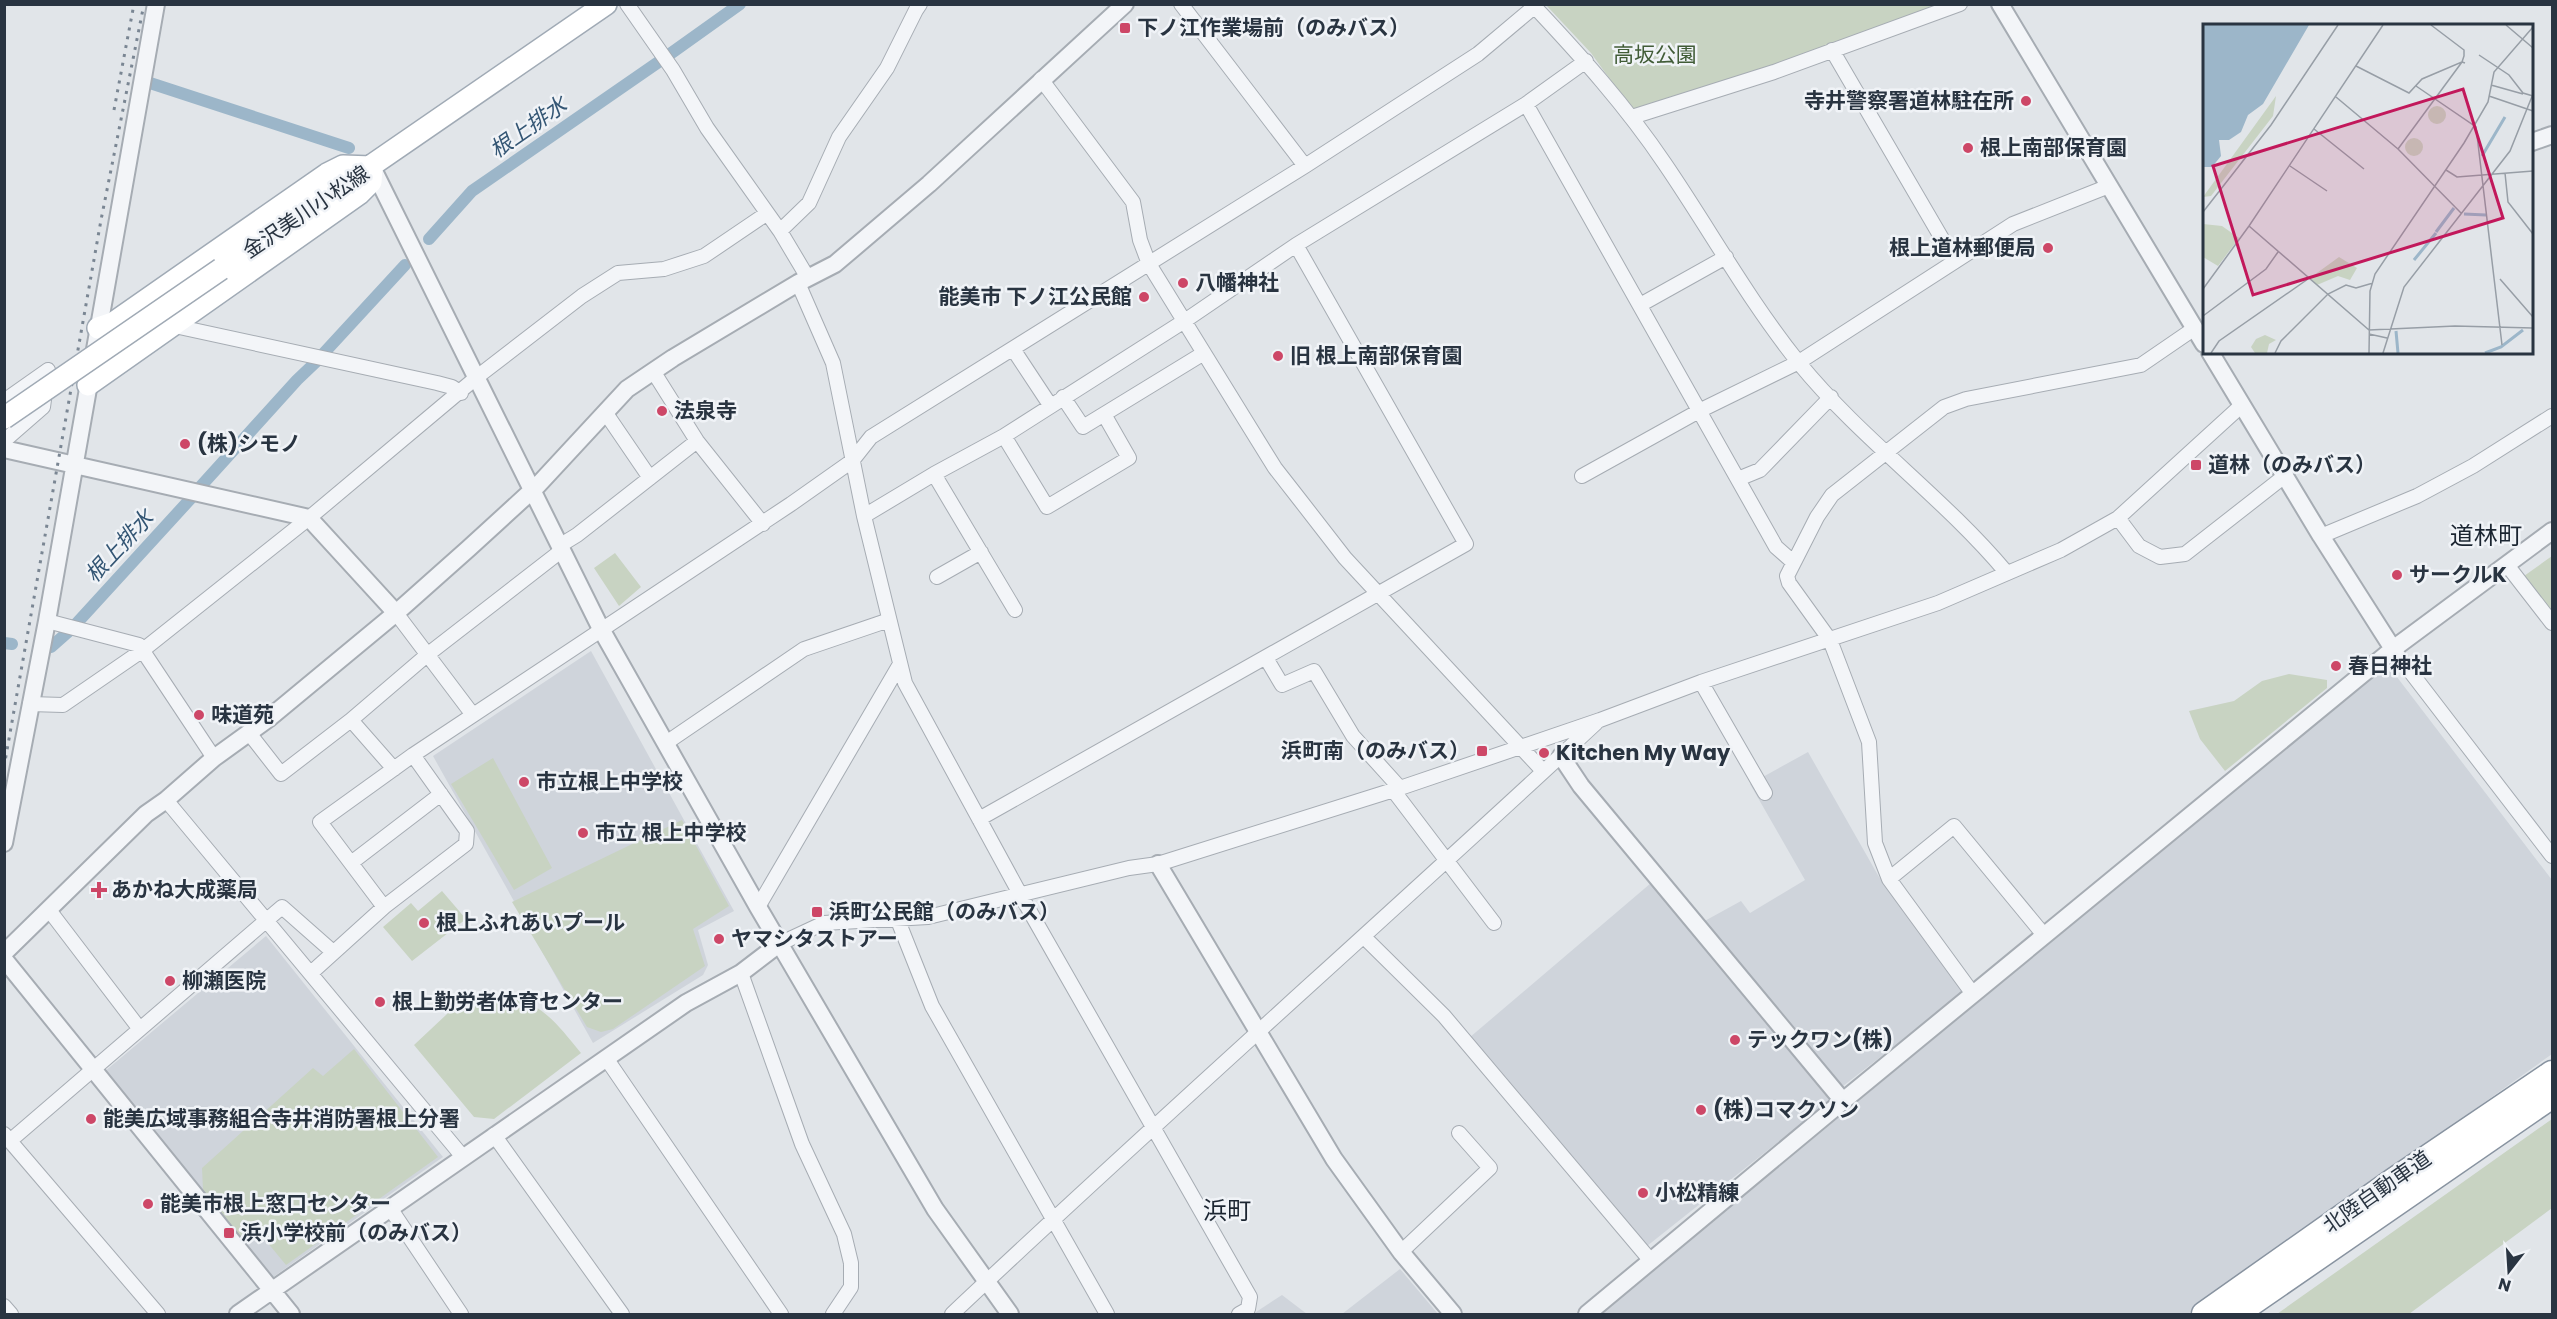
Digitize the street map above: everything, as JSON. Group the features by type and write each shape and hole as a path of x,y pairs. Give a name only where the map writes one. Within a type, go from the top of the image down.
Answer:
{"highway":[{"name":"北陸自動車道","path":"2204,1314 2394,1180 2553,1073"},
{"name":"北陸自動車道","path":"2236,1314 2553,1096"}],"main road":[{"name":"金沢美川小松線","path":"4,418 606,4"},
{"path":"88,386 170,325 359,194 371,182 372,167 343,166 327,174 113,323 98,328"}],"street":[{"path":"4,843 156,4"},
{"path":"627,4 673,70 707,128 780,231 803,281 833,363 864,516 905,683 1020,894 1250,1297 1248,1309 1239,1314"},
{"path":"780,231 809,203 839,137 887,68 920,4"},
{"path":"1181,4 1305,166"},
{"path":"1632,117 1765,75 1960,4"},
{"path":"1973,994 1889,879 1875,843 1869,742 1830,640 1789,583 1787,576 1817,517 1832,495 1944,407 1966,399 2141,365 2200,325 2109,186 2000,4"},
{"path":"4,953 146,814 396,613 531,490 627,389 653,371 835,264 928,184 1120,6"},
{"path":"384,907 320,822 413,755 763,524 852,461 871,437 1305,166 1478,54 1533,6 1586,61 1632,117 1799,362 1886,452 1983,545 2006,572"},
{"path":"1832,50 1955,261"},
{"path":"864,516 1004,436 1186,320 1296,245 1526,104 1586,61"},
{"path":"1041,80 1133,202 1140,240 1149,264 1186,320 1275,468 1345,558 1543,771"},
{"path":"1526,104 1776,547 1793,562"},
{"path":"2533,142 2553,135"},
{"path":"372,167 601,629 779,944 935,1209 1010,1314"},
{"path":"1582,476 1700,411 1799,362 2013,224 2109,186"},
{"path":"30,704 63,705 143,650 309,518 461,393 477,377 582,296 618,273 664,269 704,256 766,214"},
{"path":"979,819 1380,595 1466,544 1296,245"},
{"path":"1640,305 1726,257"},
{"path":"170,325 437,383 452,387 461,393"},
{"path":"1013,349 1050,405"},
{"path":"1063,397 1083,427 1105,416 1204,353"},
{"path":"2211,354 2321,536 2393,649 2553,856"},
{"path":"4,401 48,370 43,407 4,441"},
{"path":"653,371 697,441 763,524"},
{"path":"1738,479 1760,470 1831,397"},
{"path":"238,1314 687,1003 741,973 779,944 824,923 928,917 1158,864 1396,789 1600,720 1701,682 1938,603 2061,550 2118,518 2242,405"},
{"path":"605,412 650,478"},
{"path":"1004,436 1047,507 1129,458 1105,416"},
{"path":"2321,536 2417,496 2473,466 2553,416"},
{"path":"249,733 281,774 351,720 427,655 560,548 697,441"},
{"path":"4,449 309,518 396,613 473,715"},
{"path":"934,474 1015,609"},
{"path":"2118,518 2139,546 2160,557 2185,554 2286,476"},
{"path":"1587,1314 2393,649 2553,531"},
{"path":"937,577 981,552"},
{"path":"2507,565 2553,623"},
{"path":"666,743 804,649 889,620"},
{"path":"46,621 139,645 214,758"},
{"path":"1266,658 1282,685 1314,671 1353,736 1396,789 1494,923"},
{"path":"758,907 900,664"},
{"path":"1701,682 1764,794"},
{"path":"351,720 394,769"},
{"path":"952,1314 1153,1126 1364,937 1600,720"},
{"path":"311,973 384,907 466,844 467,831 413,755"},
{"path":"1561,756 1581,786 1843,1101"},
{"path":"351,863 441,794"},
{"path":"166,800 463,1157"},
{"path":"1889,879 1954,826 2044,935"},
{"path":"1158,864 1334,1159 1401,1252 1453,1314"},
{"path":"158,1314 8,1137 93,1070 282,907 333,952"},
{"path":"49,910 139,1028"},
{"path":"897,918 932,1006 1107,1314"},
{"path":"1364,937 1444,1016 1651,1261"},
{"path":"4,959 291,1314"},
{"path":"741,973 802,1144 844,1234 851,1263 851,1287 833,1314"},
{"path":"606,1058 781,1314"},
{"path":"1401,1252 1490,1168 1459,1133"},
{"path":"494,1135 622,1314"},
{"path":"390,1208 461,1314"},
{"path":"4,1306 11,1314"}],"shaded area":[{"name":"市立 根上中学校","path":"591,651 734,911 698,930 708,965 703,975 593,1043 433,756"},
{"name":"小松精練","path":"2387,664 2552,880 2552,1054 2188,1314 1601,1314"},
{"path":"1808,752 1879,877 1963,993 1843,1086 1701,923 1741,901 1750,913 1805,880 1750,784"},
{"path":"1651,883 1830,1101 1647,1246 1469,1038"},
{"path":"266,936 443,1157 269,1280 104,1072"},
{"path":"1400,1269 1438,1314 1342,1314"},
{"path":"1282,1295 1307,1314 1253,1314"}],"green space":[{"name":"高坂公園","path":"1546,5 1946,5 1643,110 1630,107 1591,53"},
{"path":"615,553 641,587 619,606 594,568"},
{"path":"2552,556 2552,615 2524,576"},
{"path":"2289,674 2327,680 2327,688 2225,771 2200,739 2189,711 2234,701 2262,681"},
{"path":"493,758 552,868 514,890 451,784"},
{"path":"682,820 729,906 693,929 705,966 613,1029 601,1032 587,1027 512,902"},
{"name":"根上ふれあいプール","path":"442,891 466,919 412,961 383,927 411,903 418,911"},
{"path":"485,995 530,1004 551,1018 581,1053 494,1119 474,1117 414,1045 463,999"},
{"path":"354,1049 438,1157 286,1265 262,1236 242,1240 203,1190 202,1168 313,1068 323,1076"},
{"path":"2552,1119 2552,1208 2409,1314 2277,1314"}],"waterway":[{"name":"根上排水","path":"670,54 740,4"},
{"name":"根上排水","path":"429,239 472,191 660,61"},
{"path":"150,83 349,148"},
{"name":"根上排水","path":"323,354 405,265"},
{"name":"根上排水","path":"201,486 318,360"},
{"name":"根上排水","path":"76,624 193,496"},
{"name":"根上排水","path":"47,648 68,632"},
{"name":"根上排水","path":"4,643 12,644"}],"railway":[{"path":"114,110 134,4"},
{"path":"4,767 101,220 144,4"}],"place":[{"name":"下ノ江作業場前（のみバス）","path":"1125,28"},
{"name":"寺井警察署道林駐在所","path":"2026,101"},
{"name":"根上南部保育園","path":"1968,148"},
{"name":"根上道林郵便局","path":"2048,248"},
{"name":"八幡神社","path":"1183,283"},
{"name":"能美市 下ノ江公民館","path":"1144,297"},
{"name":"旧 根上南部保育園","path":"1278,356"},
{"name":"法泉寺","path":"662,411"},
{"name":"(株)シモノ","path":"185,444"},
{"name":"道林（のみバス）","path":"2196,465"},
{"name":"サークルK","path":"2397,575"},
{"name":"春日神社","path":"2336,666"},
{"name":"味道苑","path":"199,715"},
{"name":"浜町南（のみバス）","path":"1482,751"},
{"name":"Kitchen My Way","path":"1544,753"},
{"name":"市立根上中学校","path":"524,782"},
{"name":"市立 根上中学校","path":"583,833"},
{"name":"あかね大成薬局","path":"99,890"},
{"name":"浜町公民館（のみバス）","path":"817,912"},
{"name":"根上ふれあいプール","path":"424,923"},
{"name":"ヤマシタストアー","path":"719,939"},
{"name":"柳瀬医院","path":"170,981"},
{"name":"根上勤労者体育センター","path":"380,1002"},
{"name":"テックワン(株)","path":"1735,1040"},
{"name":"(株)コマクソン","path":"1701,1110"},
{"name":"能美広域事務組合寺井消防署根上分署","path":"91,1119"},
{"name":"小松精練","path":"1643,1193"},
{"name":"能美市根上窓口センター","path":"148,1204"},
{"name":"浜小学校前（のみバス）","path":"229,1233"}],"district":[{"name":"道林町","path":"2486,536"},
{"name":"浜町","path":"1227,1211"}]}
